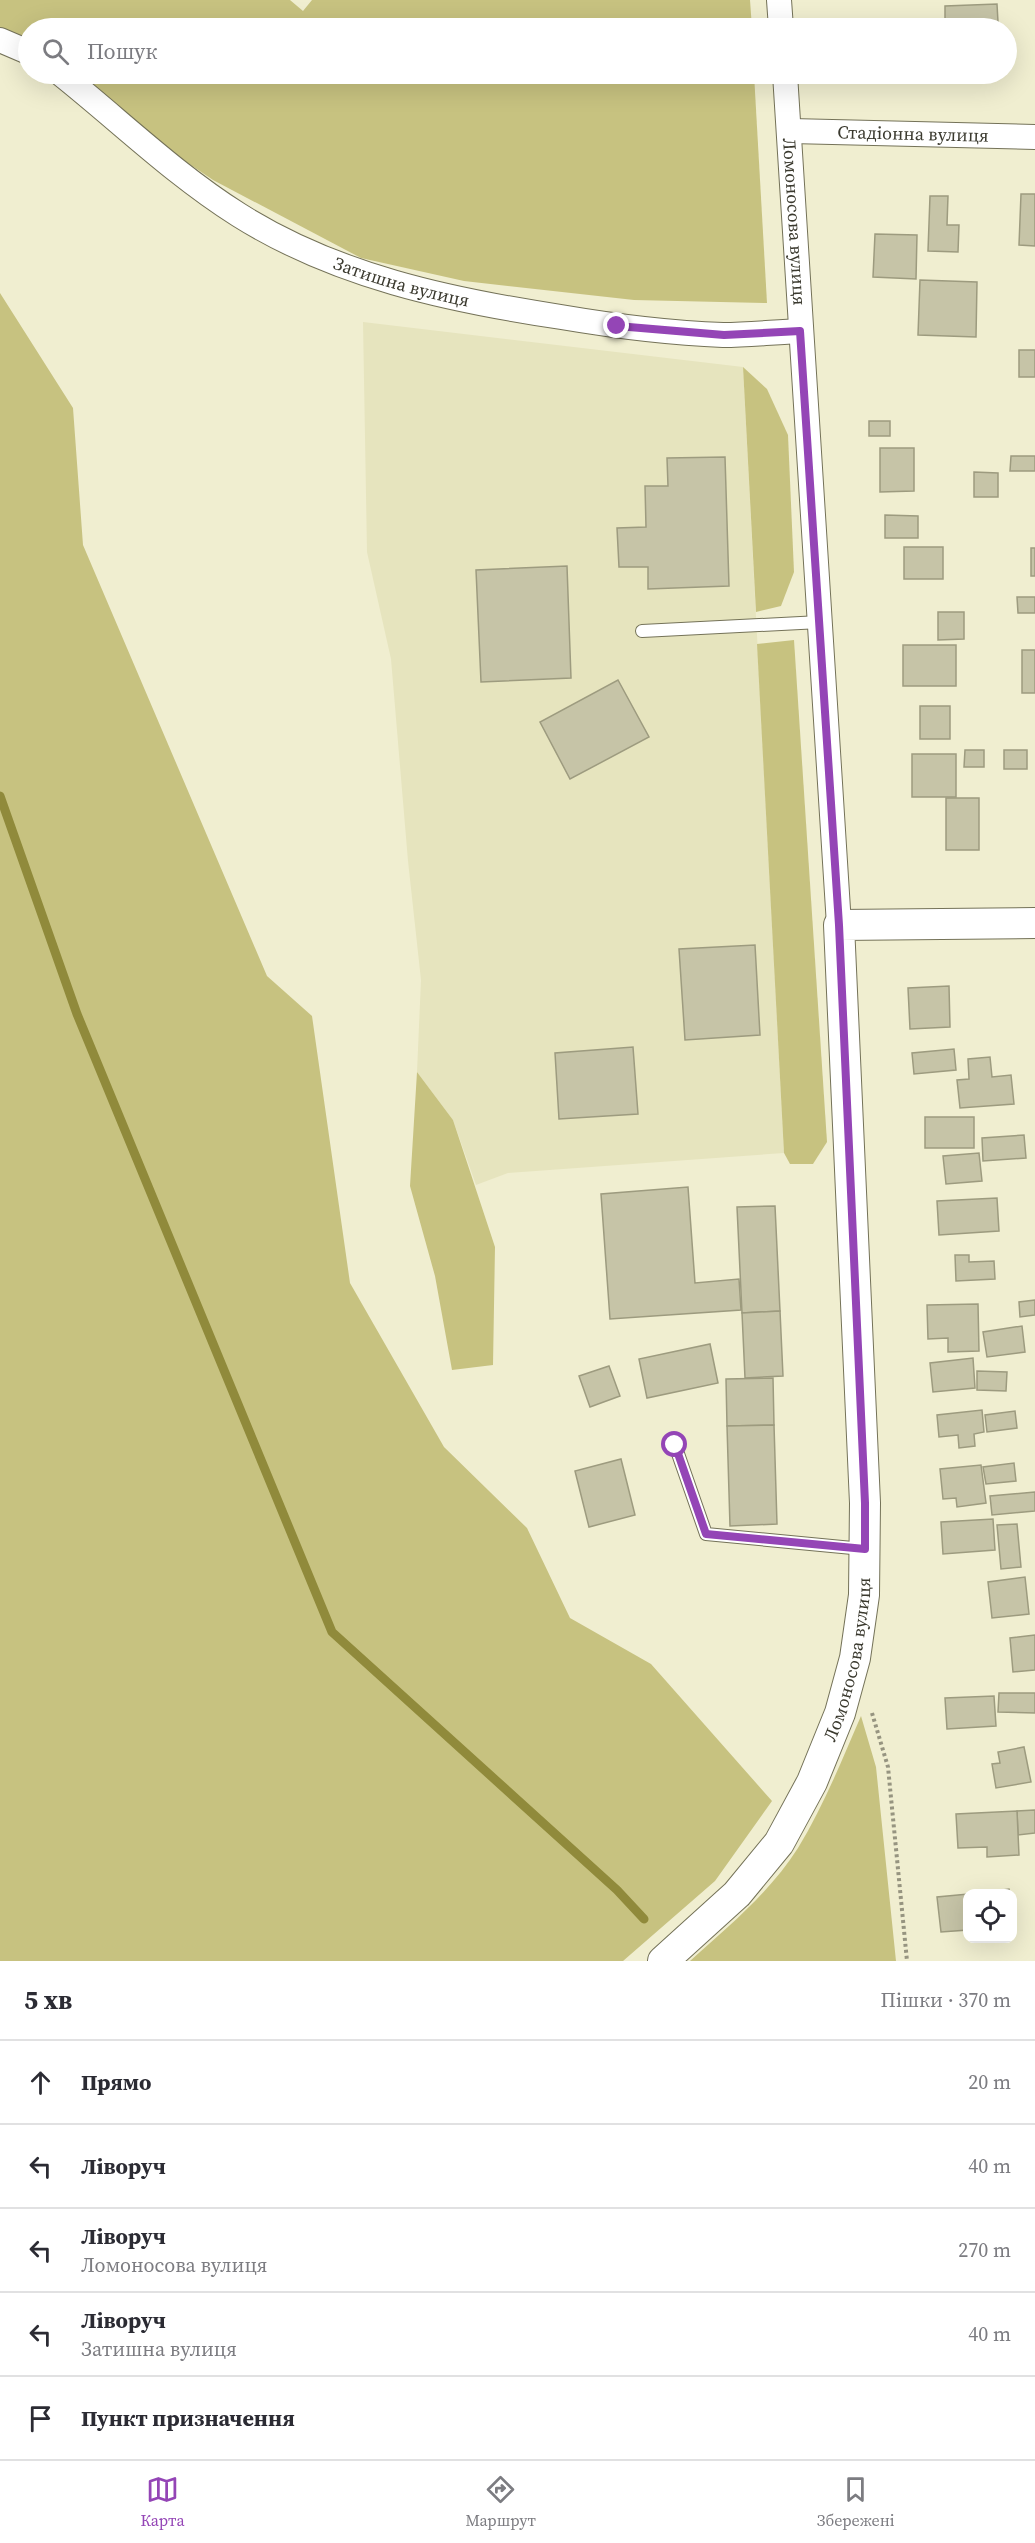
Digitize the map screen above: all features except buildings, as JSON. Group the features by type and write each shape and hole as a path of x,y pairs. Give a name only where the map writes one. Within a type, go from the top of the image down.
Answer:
{"street":[{"path":"779,0 780,18"},
{"path":"0,40 18,48"},
{"name":"Затишна вулиця","path":"73,84 170,166 209,195 271,234 344,267 392,283 452,298 617,326 724,335 800,331"},
{"name":"Ломоносова вулиця","path":"663,1961 736,1894 779,1843 812,1782 840,1713 855,1658 864,1595 865,1503 839,925 786,84"},
{"name":"Стадіонна вулиця","path":"790,131 1035,137"},
{"path":"839,925 1035,922"}],"lane":[{"path":"642,631 820,622"},
{"path":"675,1445 706,1534 865,1549"}],"path":[{"path":"872,1712 888,1767 907,1961"}],"shaded area":[{"path":"0,0 290,0 303,11 312,0 750,0 751,18 18,18 18,48 0,36"},
{"path":"71,84 755,84 767,303 634,300 464,281 361,258 213,180"},
{"path":"0,293 73,408 83,545 267,976 312,1016 350,1283 444,1447 527,1528 570,1618 651,1664 772,1801 715,1881 623,1961 0,1961"},
{"path":"363,322 743,367 784,1153 508,1173 476,1185 453,1120 417,1072 421,980 408,861 391,659 367,552"},
{"path":"743,367 767,389 788,435 794,572 781,606 756,612"},
{"path":"794,640 827,1142 813,1164 790,1164 784,1153 757,644"},
{"path":"417,1072 453,1120 495,1247 493,1365 452,1370 435,1276 410,1186"},
{"path":"861,1716 876,1767 896,1961 690,1961 748,1908 787,1864 816,1816"}],"waterway":[{"path":"0,796 77,1014 332,1632 617,1890 644,1919"}],"route":[{"path":"617,326 724,335 800,331 839,925 865,1503 865,1549 706,1534 675,1445"}]}
